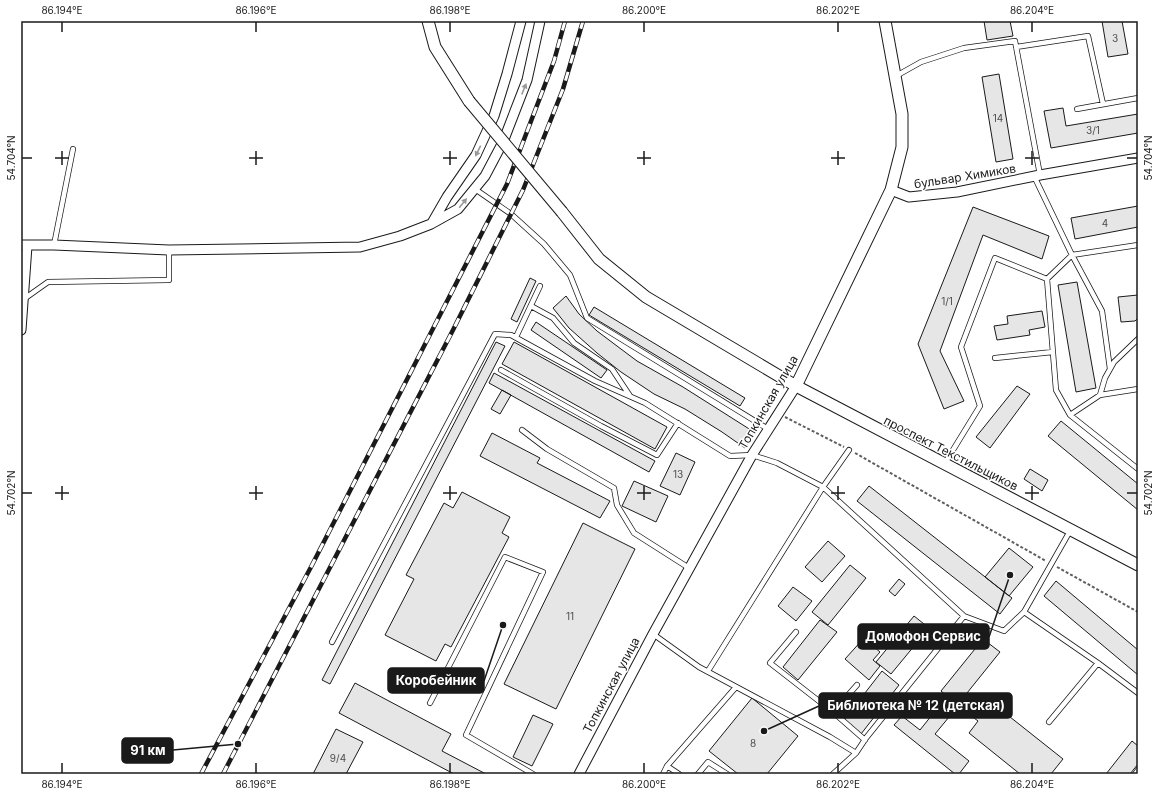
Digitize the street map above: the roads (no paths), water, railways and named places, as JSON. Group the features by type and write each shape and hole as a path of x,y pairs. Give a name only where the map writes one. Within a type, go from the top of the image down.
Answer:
{"street":[{"name":"проспект Текстильщиков","path":"428,21 434,48 469,101 562,212 599,259 646,297 796,386 1138,565"},
{"path":"431,224 447,197 476,155 494,116 521,21"},
{"path":"21,330 24,246 54,245 170,250 360,247 400,236 431,224 458,209 485,176 503,142 528,80 540,21"},
{"name":"Топкинская улица","path":"579,774 653,634 752,455 796,386 891,190 902,148 902,114 885,21"},
{"name":"бульвар Химиков","path":"891,190 909,197 957,192 1037,175 1138,158"}],"lane":[{"path":"1016,47 1088,36 1103,104"},
{"path":"895,77 921,62 964,48 1015,41 1037,175 1072,255 1102,311 1110,369"},
{"path":"1077,109 1138,98"},
{"path":"54,245 73,149"},
{"path":"475,188 511,214 544,244 570,275 587,318 768,429"},
{"path":"1047,279 1072,255 1138,245"},
{"path":"23,300 48,282 169,280 170,250"},
{"path":"944,464 980,406 961,347 995,258 1047,279"},
{"path":"1047,279 1056,390 1070,415 1138,469"},
{"path":"516,338 540,286"},
{"path":"531,306 553,318 574,344 612,369 630,396"},
{"path":"332,642 495,334 511,335 595,381 645,403 730,456 752,455 777,463 823,487 964,616 1004,631 1024,612 1071,529"},
{"path":"1100,395 1114,362 1138,339"},
{"path":"995,358 1053,352"},
{"path":"502,370 601,426 657,455 678,423"},
{"path":"1070,415 1100,395 1138,389"},
{"path":"522,430 547,449 614,488 617,505 634,533 689,568"},
{"path":"708,671 823,487 849,450"},
{"path":"430,703 505,557 543,572 466,735 533,774"},
{"path":"1024,612 1098,663 1138,693"},
{"path":"833,774 856,753 964,616"},
{"path":"796,632 770,663 833,712 865,740"},
{"path":"653,634 699,667 830,737 856,753"},
{"path":"1049,722 1098,663"},
{"path":"833,712 858,685"},
{"path":"663,774 667,766 736,687"},
{"path":"698,774 708,762 727,774"},
{"path":"667,766 679,774"},
{"path":"1135,774 1138,770"}],"railway":[{"path":"201,774 311,567 507,184 554,61 565,21"},
{"path":"223,774 453,330 523,190 563,89 583,21"}],"place":[{"name":"Домофон Сервис","path":"1010,575"},
{"name":"Коробейник","path":"503,625"},
{"name":"Библиотека № 12 (детская)","path":"764,731"},
{"name":"91 км","path":"238,744"}]}
